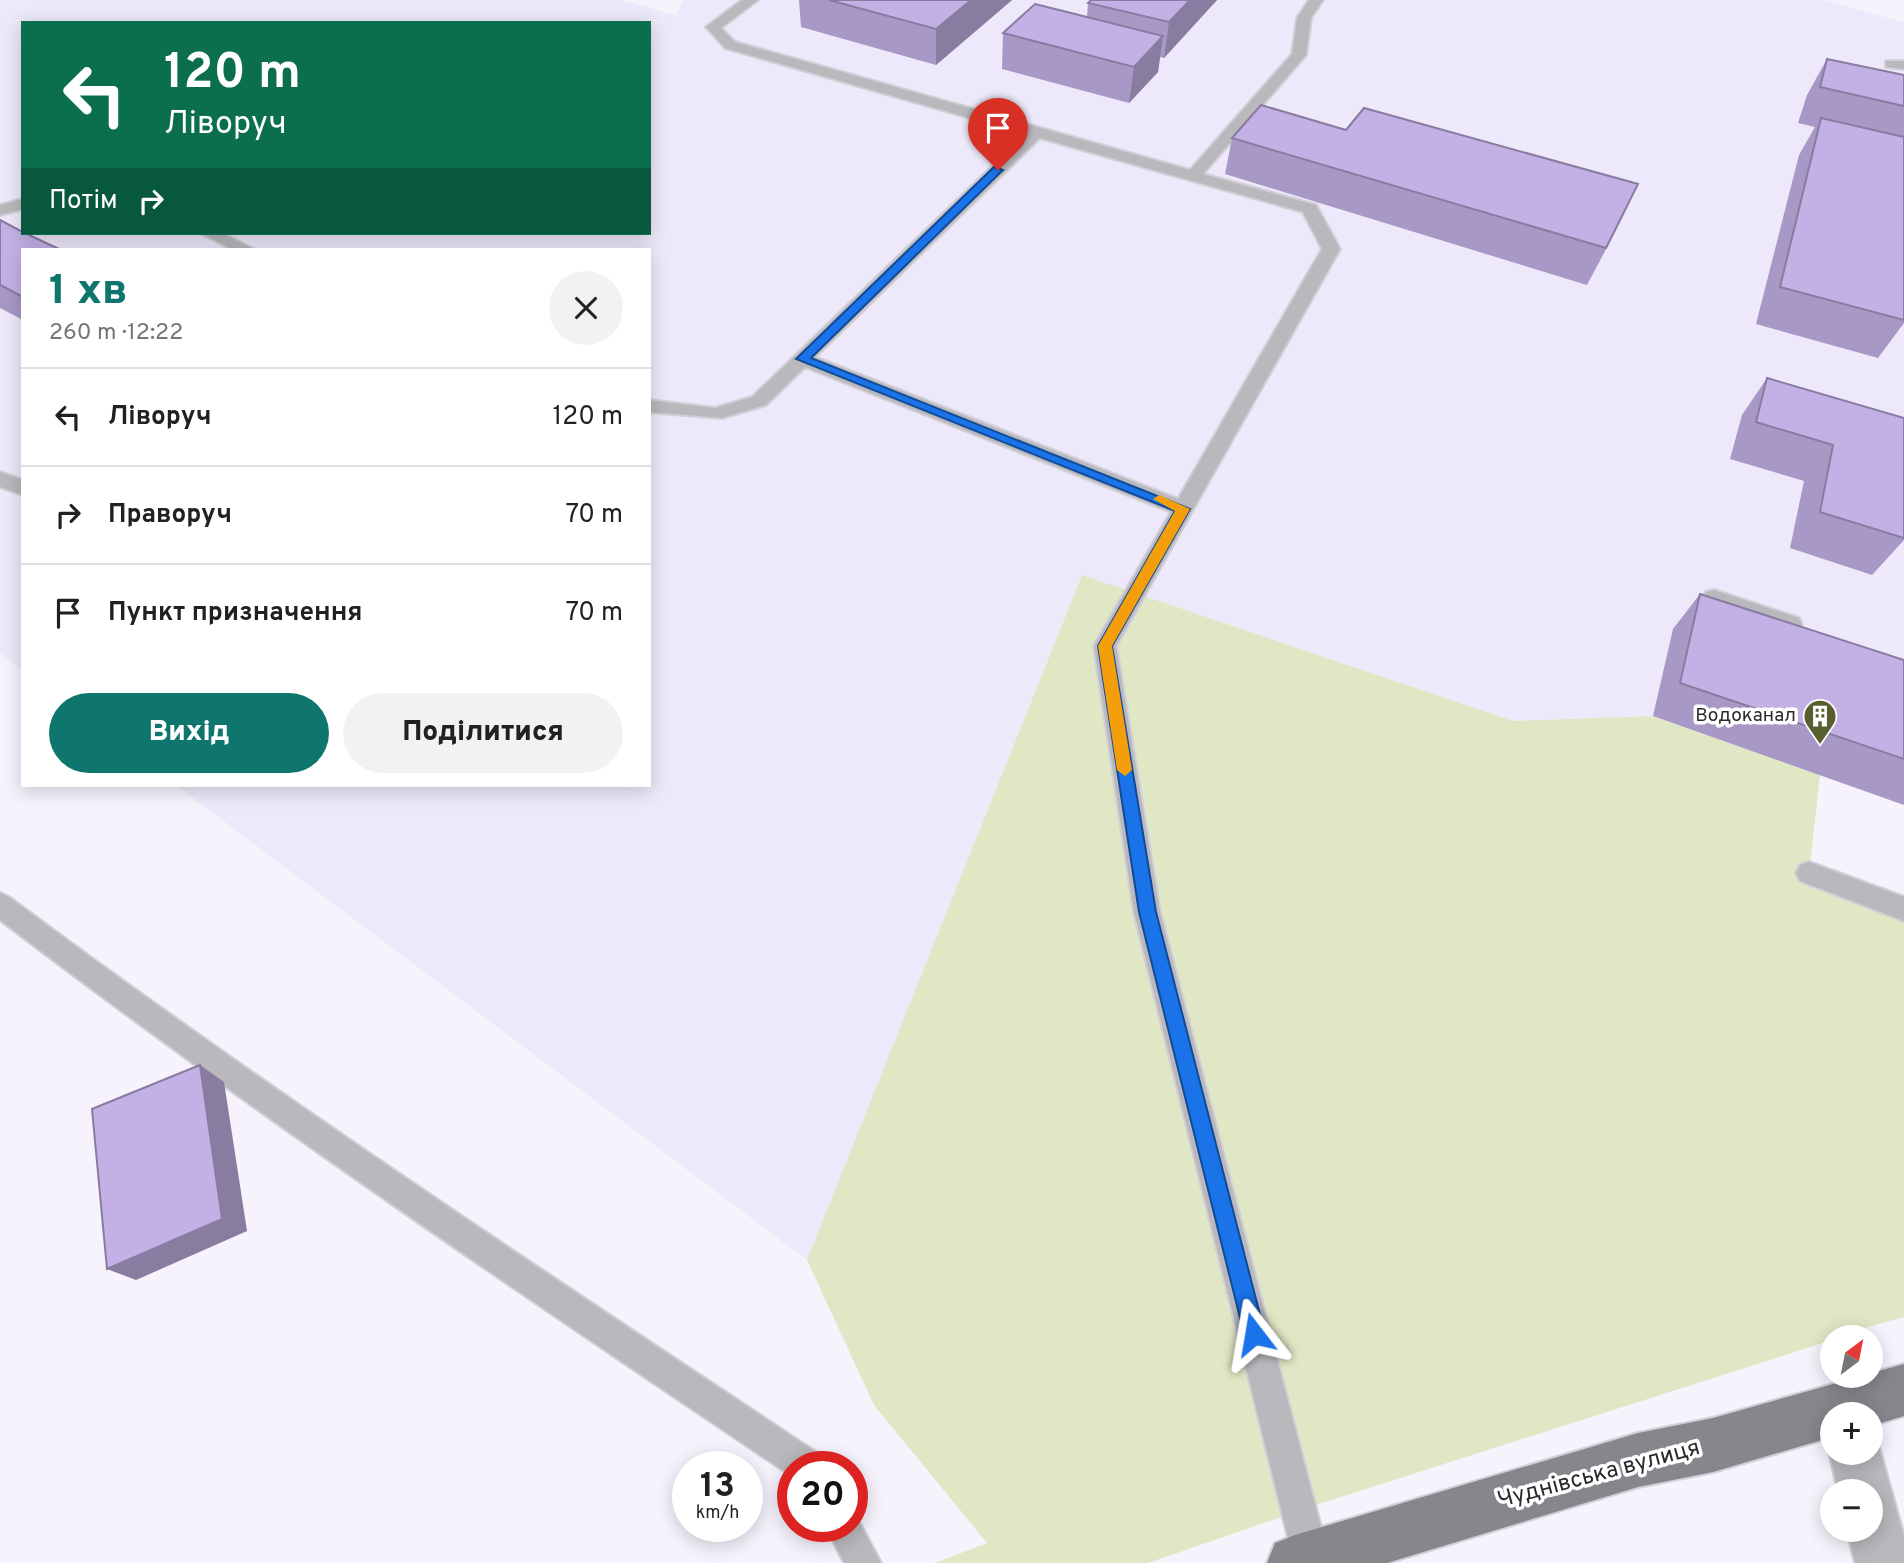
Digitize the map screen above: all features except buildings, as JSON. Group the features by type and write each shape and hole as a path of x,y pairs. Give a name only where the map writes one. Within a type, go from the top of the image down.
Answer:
{"main road":[{"name":"Чуднівська вулиця","path":"1883,1403 1904,1390"},
{"name":"Чуднівська вулиця","path":"1306,1561 1638,1460 1820,1428"}],"street":[{"path":"1877,1542 1882,1563"}],"lane":[{"path":"751,0 713,27 730,45 1310,209 1331,249 1105,646 1147,912 1306,1561"},
{"path":"1193,176 1299,55 1304,18 1316,0"},
{"path":"651,406 715,414 759,401 1037,132"},
{"path":"0,210 21,205"},
{"path":"213,235 242,248"},
{"path":"803,359 1183,509"},
{"path":"0,479 21,487"},
{"path":"1714,598 1815,632"},
{"path":"1809,873 1904,909"},
{"path":"0,905 125,999 454,1231 784,1451"},
{"path":"852,1542 863,1563"}],"shaded area":[{"path":"0,0 622,0 676,15 683,0 1824,0 1904,22 1904,805 1653,716 1513,721 1082,575 807,1260 178,787 651,787 651,248 21,248 21,669 0,653"}],"green space":[{"path":"1082,575 1513,721 1653,716 1820,775 1809,873 1904,909 1904,1317 1875,1325 1820,1325 1820,1344 1313,1506 1148,1563 935,1563 987,1543 874,1405 807,1260"}],"slow traffic":[{"path":"1125,770 1105,646 1183,509 1159,499"}],"place":[{"name":"Водоканал","path":"1820,746"}],"route":[{"path":"998,170 803,359 1183,509 1105,646 1147,912 1254,1334"}]}
